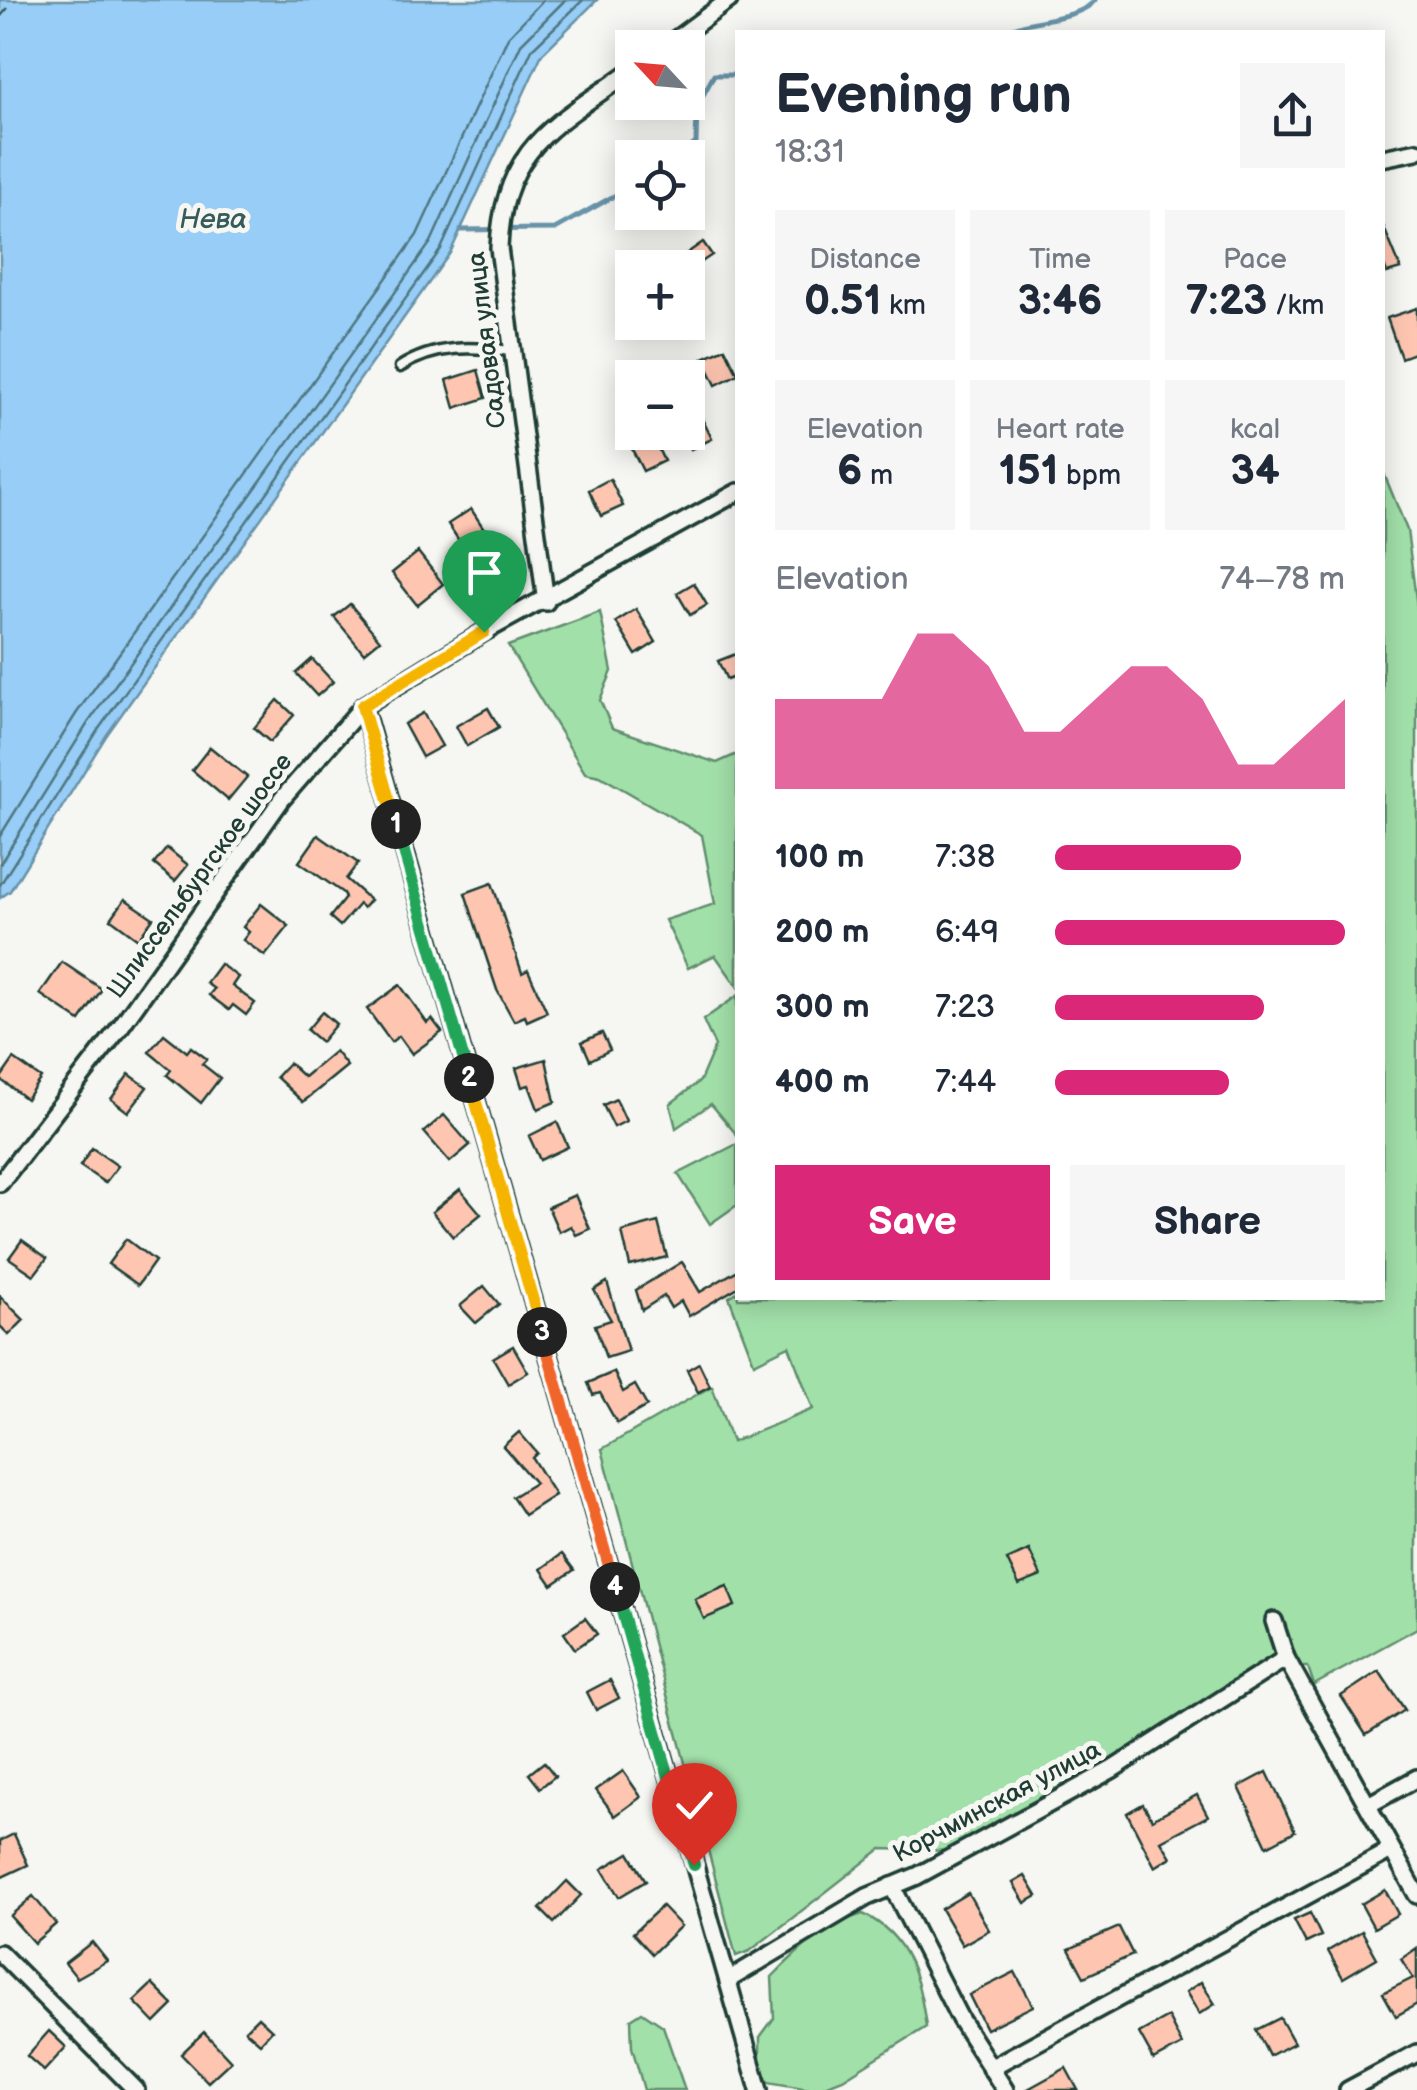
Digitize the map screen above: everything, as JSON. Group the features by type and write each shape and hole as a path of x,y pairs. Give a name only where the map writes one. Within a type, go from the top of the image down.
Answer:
{"street":[{"path":"688,30 729,0"},
{"name":"Садовая улица","path":"546,602 499,248 500,214 504,193 532,143 615,82"},
{"path":"1385,157 1417,152"},
{"name":"Шлиссельбургское шоссе","path":"0,1183 121,1026 282,799 362,706 484,632 546,602 735,494"},
{"path":"362,706 759,2090"},
{"path":"1274,1621 1286,1658 1417,1895"},
{"name":"Корчминская улица","path":"728,1980 892,1886 1113,1769 1286,1658"},
{"path":"1370,1804 1417,1778"},
{"path":"990,2068 1391,1850"},
{"path":"892,1886 1005,2090"},
{"path":"0,1953 136,2090"},
{"path":"1348,2090 1417,2053"}],"lane":[{"path":"400,367 422,353 470,346 512,352"}],"green space":[{"path":"1385,476 1407,530 1417,607 1417,1628 1314,1685 1308,1667 1275,1667 952,1851 881,1849 750,1951 736,1956 602,1449 712,1386 732,1442 813,1409 789,1346 754,1363 729,1297 735,1293 735,1300 1385,1300"},
{"path":"600,612 612,671 600,700 612,728 717,763 735,755 735,983 715,955 688,968 665,920 715,904 702,835 600,776 585,773 508,646"},
{"path":"735,997 735,1133 711,1104 676,1128 670,1104 700,1081 715,1046 703,1020"},
{"path":"735,1145 735,1206 710,1224 678,1174"},
{"path":"863,1914 891,1934 910,1961 926,2027 843,2079 815,2090 768,2082 760,2065 760,2037 774,2018 772,1977 825,1931"},
{"path":"642,2012 663,2026 685,2090 644,2090 632,2047 631,2019"}],"water":[{"name":"Нева","path":"0,0 597,0 542,54 450,253 106,736 10,891 0,898"}],"building":[{"path":"1385,230 1401,269 1387,273 1385,268"},
{"path":"703,242 712,255 705,260 705,250 692,250"},
{"path":"1417,308 1417,352 1401,358 1387,318"},
{"path":"725,348 735,376 716,385 704,360"},
{"path":"478,370 486,398 455,408 447,380"},
{"path":"705,424 712,439 705,442"},
{"path":"632,450 659,450 664,461 643,471"},
{"path":"610,479 623,506 601,516 589,490"},
{"path":"471,509 494,544 471,559 448,524"},
{"path":"418,552 443,584 417,605 392,573"},
{"path":"694,583 707,605 690,615 677,593"},
{"path":"350,604 380,640 364,653 334,617"},
{"path":"636,609 656,642 636,655 616,622"},
{"path":"735,654 735,677 727,680 718,661"},
{"path":"312,659 333,682 317,696 296,673"},
{"path":"278,700 294,715 270,742 254,728"},
{"path":"488,708 499,727 467,746 456,726"},
{"path":"423,713 442,746 422,757 404,724"},
{"path":"210,747 247,777 228,800 192,770"},
{"path":"318,835 358,863 346,879 370,900 363,908 359,904 340,926 330,917 345,898 343,893 299,862"},
{"path":"167,848 188,865 175,881 154,864"},
{"path":"492,883 522,973 528,970 547,1012 527,1021 525,1016 514,1021 497,990 465,893"},
{"path":"125,899 153,918 138,939 111,919"},
{"path":"261,904 289,926 265,956 243,940 249,932 243,927"},
{"path":"62,962 102,989 80,1021 40,994"},
{"path":"220,964 238,977 232,986 255,1003 246,1015 233,1005 229,1010 209,995 214,989 206,983"},
{"path":"400,985 427,1023 432,1019 442,1032 412,1054 399,1036 391,1042 367,1009"},
{"path":"322,1012 336,1024 321,1042 307,1030"},
{"path":"602,1033 610,1050 590,1060 582,1042"},
{"path":"164,1034 187,1052 191,1047 207,1059 202,1064 220,1078 201,1103 167,1075 171,1070 149,1052"},
{"path":"335,1051 347,1066 303,1102 276,1077 289,1063 304,1077"},
{"path":"14,1059 41,1078 26,1099 0,1079"},
{"path":"546,1059 555,1102 538,1109 529,1085 522,1087 516,1068"},
{"path":"129,1074 147,1087 128,1112 111,1099"},
{"path":"616,1099 626,1121 614,1127 603,1105"},
{"path":"444,1115 470,1145 450,1162 424,1132"},
{"path":"557,1122 568,1147 540,1160 529,1136"},
{"path":"92,1148 118,1166 105,1183 80,1166"},
{"path":"460,1189 481,1214 453,1237 432,1212"},
{"path":"575,1195 590,1229 576,1235 571,1226 559,1232 548,1207"},
{"path":"658,1222 667,1257 630,1266 622,1232"},
{"path":"126,1239 155,1261 138,1285 108,1264"},
{"path":"22,1240 47,1258 34,1275 9,1258"},
{"path":"682,1262 700,1292 735,1272 735,1289 689,1316 681,1301 671,1308 664,1296 642,1310 636,1290"},
{"path":"607,1282 628,1351 606,1358 595,1325 611,1320 594,1290"},
{"path":"484,1286 499,1304 476,1323 460,1306"},
{"path":"0,1296 24,1320 9,1335 0,1326"},
{"path":"513,1346 528,1372 508,1384 493,1358"},
{"path":"699,1363 710,1386 698,1392 687,1370"},
{"path":"614,1372 623,1392 635,1385 647,1406 617,1423 600,1393 593,1395 588,1383"},
{"path":"519,1432 537,1453 532,1458 555,1495 524,1515 512,1497 535,1483 503,1446"},
{"path":"1029,1550 1041,1576 1019,1585 1007,1560"},
{"path":"562,1554 574,1570 552,1585 541,1569"},
{"path":"727,1586 735,1606 704,1619 695,1599"},
{"path":"585,1618 597,1634 575,1649 564,1633"},
{"path":"1379,1671 1405,1710 1366,1735 1341,1696"},
{"path":"610,1680 619,1698 596,1710 587,1692"},
{"path":"544,1762 555,1776 540,1788 529,1774"},
{"path":"623,1771 641,1797 615,1816 596,1790"},
{"path":"1267,1772 1295,1831 1267,1846 1239,1787"},
{"path":"1197,1795 1208,1816 1161,1841 1171,1857 1155,1867 1127,1813 1143,1804 1152,1819"},
{"path":"14,1834 28,1865 0,1878 0,1841"},
{"path":"629,1853 646,1881 619,1897 602,1869"},
{"path":"1025,1876 1037,1896 1025,1903 1013,1883"},
{"path":"567,1881 581,1895 554,1923 540,1909"},
{"path":"1385,1890 1398,1914 1374,1928 1361,1904"},
{"path":"968,1893 989,1930 962,1945 941,1909"},
{"path":"33,1896 56,1924 34,1943 10,1916"},
{"path":"662,1906 681,1926 652,1954 633,1933"},
{"path":"1310,1913 1321,1936 1306,1943 1294,1920"},
{"path":"1119,1927 1133,1955 1084,1977 1069,1949"},
{"path":"1362,1931 1377,1958 1343,1978 1328,1951"},
{"path":"92,1942 107,1961 77,1978 65,1963"},
{"path":"1417,1948 1417,2004 1396,2016 1383,1993 1413,1978 1401,1959"},
{"path":"1015,1972 1033,2006 986,2029 969,1995"},
{"path":"1201,1982 1215,2004 1199,2014 1186,1992"},
{"path":"152,1984 173,2005 155,2023 134,2001"},
{"path":"258,2017 272,2030 260,2043 245,2030"},
{"path":"1168,2017 1182,2045 1154,2060 1139,2033"},
{"path":"1280,2018 1294,2043 1269,2056 1256,2030"},
{"path":"49,2031 66,2047 44,2071 27,2056"},
{"path":"204,2032 231,2061 208,2082 181,2054"},
{"path":"1066,2068 1078,2090 1026,2090"}],"waterway":[{"path":"1010,30 1078,12 1095,0"},
{"path":"696,140 697,106 714,75 735,75"},
{"path":"461,230 555,229 615,195"}],"ferry route":[{"path":"0,17 15,0"}],"route":[{"path":"484,632 362,706 694,1865"}]}
